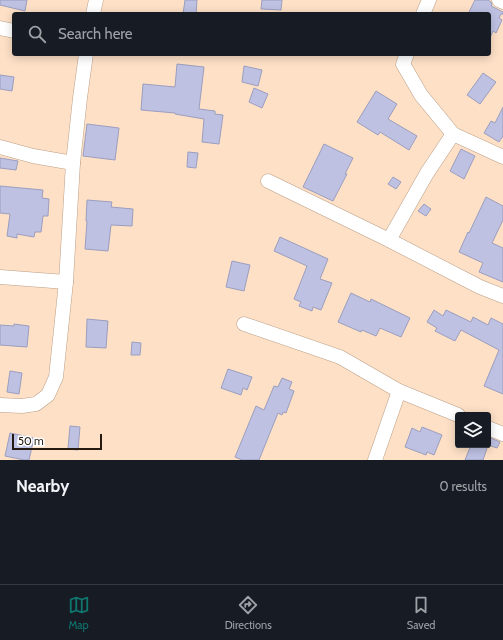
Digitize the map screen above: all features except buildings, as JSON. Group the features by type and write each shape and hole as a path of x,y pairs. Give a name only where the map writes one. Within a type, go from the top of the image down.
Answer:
{"street":[{"path":"93,12 96,0"},
{"path":"424,12 429,0"},
{"path":"499,0 503,2"},
{"path":"0,28 12,31"},
{"path":"0,405 22,406 36,404 48,395 56,377 66,282 73,163 86,56"},
{"path":"406,56 403,64 421,95 453,134 503,157"},
{"path":"389,240 427,173 453,134"},
{"path":"0,147 33,156 73,163"},
{"path":"268,181 389,240 480,287 503,296"},
{"path":"0,277 66,282"},
{"path":"244,324 340,356 399,391 455,414"},
{"path":"375,460 399,391"},
{"path":"491,429 503,434"}]}
